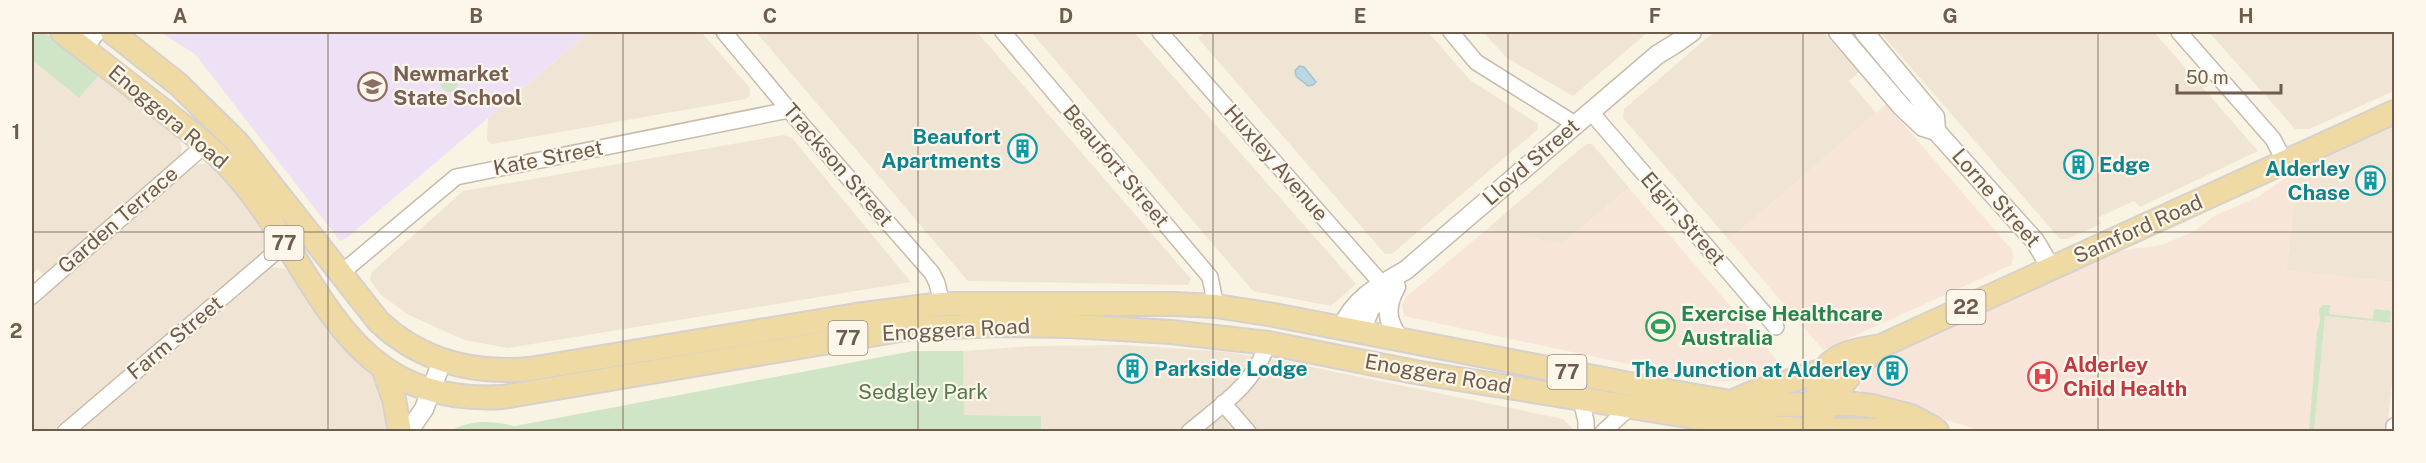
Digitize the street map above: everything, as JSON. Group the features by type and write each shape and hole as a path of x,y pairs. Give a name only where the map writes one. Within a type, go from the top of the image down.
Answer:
{"main road":[{"name":"Enoggera Road","path":"62,32 88,39 206,145 246,186 346,334 383,368 432,391 475,398 503,397 873,334 964,325 1120,328 1268,343 1415,372 1752,428 1939,431"},
{"name":"Enoggera Road","path":"112,32 179,85 217,120 253,161 371,314 387,330 407,344 442,361 483,370 530,369 825,320 942,304 1005,302 1216,306 1274,315 1699,397 1764,406 1817,389 1854,404 1879,407 1915,418 1939,431"},
{"name":"Samford Road","path":"1817,389 1852,370 1881,346 2394,112"},
{"path":"1268,343 1274,315"},
{"path":"1351,330 1354,359"},
{"name":"Samford Road","path":"1807,429 1822,418 1817,389 1832,362 1857,349 1881,346"},
{"path":"383,368 394,399 400,432"},
{"path":"1734,401 1817,389"}],"street":[{"name":"Trackson Street","path":"724,32 932,273 942,304"},
{"name":"Beaufort Street","path":"1003,32 1210,277 1216,306"},
{"path":"1451,32 1476,62 1575,124"},
{"name":"Lloyd Street","path":"1657,55 1675,32"},
{"name":"Lloyd Street","path":"1351,330 1353,308 1387,290 1406,270 1590,111 1657,55 1692,32"},
{"name":"Lorne Street","path":"1838,32 1909,113 1923,127 1936,131 2035,242 2051,268"},
{"name":"Lorne Street","path":"1864,32 1935,117 1936,131"},
{"path":"2179,32 2273,139 2285,162"},
{"name":"Huxley Avenue","path":"1166,34 1387,290"},
{"name":"Kate Street","path":"340,273 456,177 789,110"},
{"name":"Elgin Street","path":"1590,111 1776,327"},
{"name":"Garden Terrace","path":"32,296 206,145"},
{"name":"Farm Street","path":"65,432 285,244"},
{"name":"Lloyd Street","path":"1387,290 1388,318 1400,339"},
{"path":"1189,432 1254,375 1268,343"},
{"path":"408,432 424,409 442,361"},
{"path":"1581,400 1586,432"},
{"path":"1223,403 1248,432"},
{"path":"1603,432 1630,407"},
{"path":"2394,426 2394,432"}],"shaded area":[{"name":"Newmarket State School","path":"160,32 589,32 348,237 340,241 195,54"},
{"path":"589,32 701,32 750,88 750,95 746,99 492,144 487,140 488,118"},
{"path":"756,32 977,32 1191,279 1188,285 968,281"},
{"path":"1031,32 1134,32 1356,284 1331,306 1253,291"},
{"path":"1205,32 1428,32 1470,80 1538,124 1538,129 1392,254 1385,254 1198,38"},
{"path":"1483,32 1648,32 1573,96 1507,58"},
{"path":"1714,32 1823,32 1859,72 1849,81 1876,113 1729,240 1623,118 1624,109"},
{"path":"1880,32 2154,32 2258,151 2140,207 2134,201 2097,218 2101,224 2067,239 2060,239"},
{"path":"2209,32 2394,32 2394,91 2309,129 2295,129"},
{"path":"32,60 79,98 100,74 175,132 182,146 181,154 174,163 43,275 38,269 32,274"},
{"path":"1886,104 2012,250 2014,256 2011,265 1823,350 1729,240"},
{"path":"2394,125 2394,282 2286,271 2298,169"},
{"path":"784,135 792,138 911,282 508,348 464,340 409,315 381,295 370,280 371,273 463,191"},
{"path":"1586,144 1592,144 1629,188 1561,244 1487,229"},
{"path":"196,164 206,164 217,170 252,213 266,235 263,251 53,431 32,431 32,305"},
{"path":"2298,169 2286,270 2394,282 2394,324 2325,316 2314,431 1982,431 1865,395 1856,386 1856,382 1881,359 2118,251 2161,245 2195,231 2214,216 2258,197"},
{"path":"1629,188 1774,357 1778,363 1777,369 1753,379 1702,380 1404,316 1402,305 1406,297 1487,229 1561,244"},
{"path":"267,268 285,269 292,275 332,335 375,377 392,432 76,432"},
{"path":"2325,316 2394,324 2394,360 2387,431 2314,432"},
{"path":"1123,345 1228,352 1288,362 1563,419 1575,431 1041,431 1041,416 963,415 963,351 1033,346"}],"green space":[{"path":"32,32 44,32 100,74 79,98 32,60"},
{"path":"449,74 455,77 458,83 455,89 449,92 443,89 440,83 443,77"},
{"path":"2323,305 2330,305 2329,314 2373,319 2374,309 2391,311 2390,323 2325,316 2314,431 2309,431 2317,331 2320,321 2319,309"},
{"name":"Sedgley Park","path":"913,351 963,351 964,415 1041,416 1041,431 450,431 467,424 482,422 515,426"}],"water":[{"path":"1299,66 1304,67 1316,82 1313,85 1308,86 1296,76 1295,71"}],"place":[{"name":"Newmarket State School","path":"372,86"},
{"name":"Beaufort Apartments","path":"1022,149"},
{"name":"Edge","path":"2078,165"},
{"name":"Alderley Chase","path":"2371,181"},
{"name":"Exercise Healthcare Australia","path":"1660,326"},
{"name":"Parkside Lodge","path":"1133,369"},
{"name":"The Junction at Alderley","path":"1893,370"},
{"name":"Alderley Child Health","path":"2042,377"}]}
